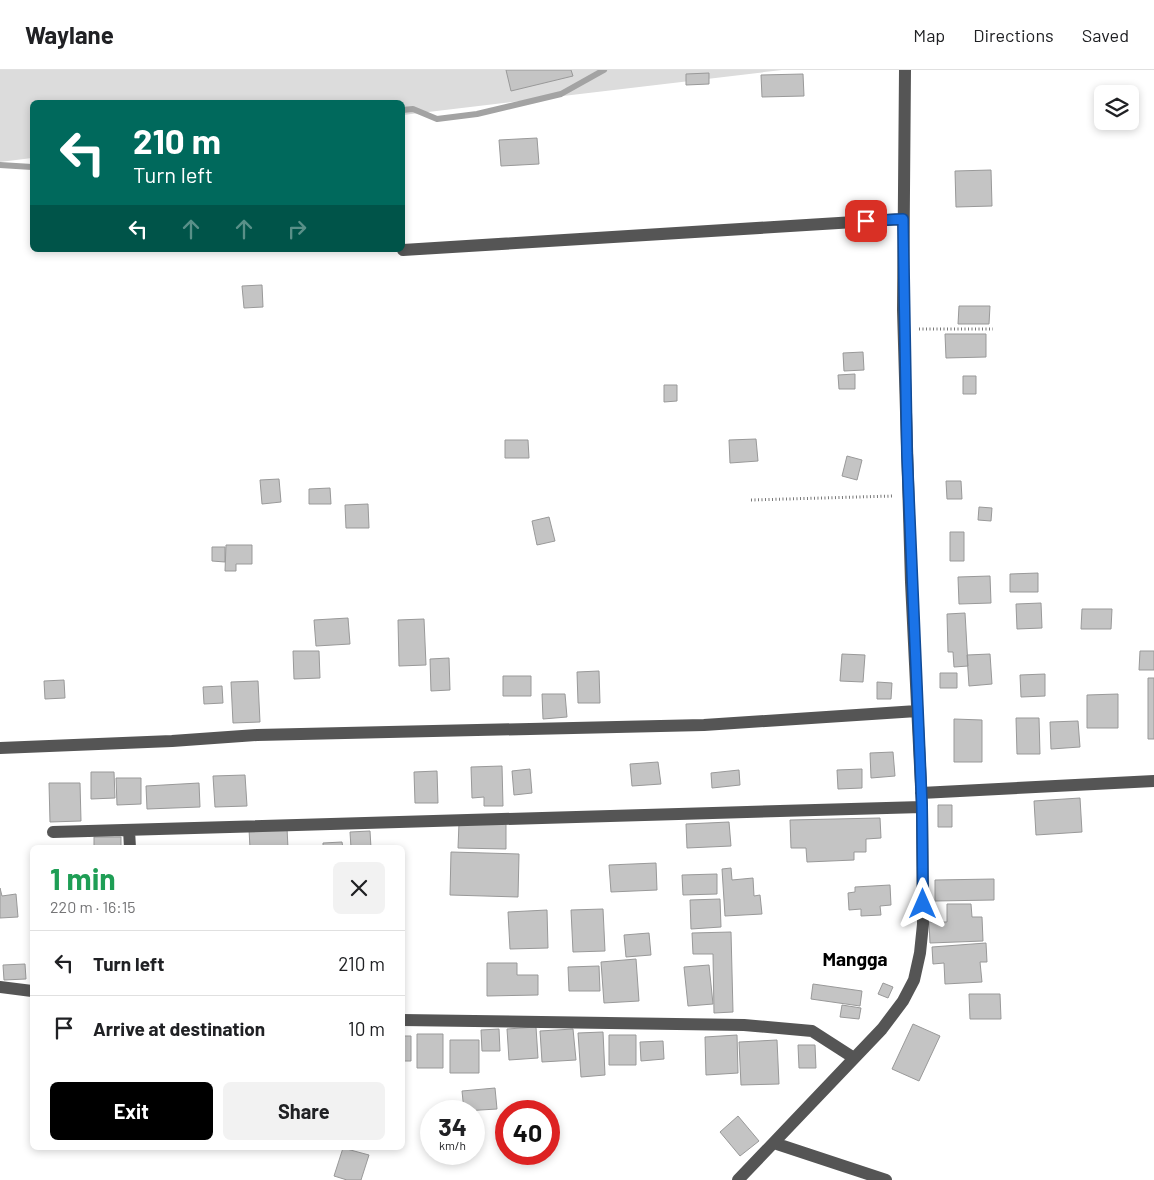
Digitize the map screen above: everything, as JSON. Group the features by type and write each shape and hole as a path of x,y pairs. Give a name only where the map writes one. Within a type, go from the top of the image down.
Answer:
{"street":[{"path":"738,1180 882,1029 903,1001 914,980 920,953 923,924 922,807 908,495 904,329 905,70"},
{"path":"405,250 903,219"},
{"path":"0,748 172,741 257,735 704,725 918,711"},
{"path":"921,793 1154,781"},
{"path":"53,832 922,807"},
{"path":"129,830 130,845"},
{"path":"0,987 30,991"},
{"path":"405,1020 744,1025 812,1031 854,1058"},
{"path":"774,1143 886,1180"}],"path":[{"path":"904,329 993,329"},
{"path":"751,500 908,495"}],"shaded area":[{"path":"0,70 782,70 405,115 405,100 30,100 30,158 0,162"}],"building":[{"path":"506,70 571,70 573,76 511,91"},
{"path":"709,73 709,84 686,85 686,74"},
{"path":"803,74 804,96 762,97 761,75"},
{"path":"537,138 539,164 501,166 499,140"},
{"path":"991,170 992,206 956,207 955,171"},
{"path":"262,285 263,307 244,308 242,286"},
{"path":"959,306 990,306 989,324 958,324"},
{"path":"945,334 986,334 986,357 946,358"},
{"path":"863,352 864,370 844,371 843,353"},
{"path":"855,374 855,389 839,389 838,375"},
{"path":"963,376 976,376 976,394 963,394"},
{"path":"664,385 677,385 677,401 664,402"},
{"path":"756,439 758,461 730,463 729,440"},
{"path":"505,440 528,440 529,458 505,458"},
{"path":"847,456 862,460 857,480 842,476"},
{"path":"279,479 281,502 262,504 260,480"},
{"path":"946,481 961,481 962,499 947,499"},
{"path":"330,488 331,504 309,504 309,489"},
{"path":"368,504 369,528 346,528 345,505"},
{"path":"979,507 992,508 991,521 978,520"},
{"path":"549,517 555,541 537,545 532,521"},
{"path":"950,532 964,532 964,561 950,561"},
{"path":"226,545 252,545 252,564 236,564 236,571 225,571"},
{"path":"212,547 225,547 225,562 212,561"},
{"path":"1038,573 1038,592 1010,592 1010,574"},
{"path":"990,576 991,603 959,604 958,577"},
{"path":"1041,603 1042,628 1017,629 1016,604"},
{"path":"1082,609 1112,609 1111,629 1081,629"},
{"path":"965,613 968,666 954,667 953,652 948,652 947,614"},
{"path":"348,618 350,644 316,646 314,620"},
{"path":"424,619 426,665 399,666 398,620"},
{"path":"293,651 319,651 320,678 294,679"},
{"path":"1140,651 1154,651 1154,670 1139,670"},
{"path":"842,654 865,655 863,682 840,681"},
{"path":"990,654 992,684 969,686 967,655"},
{"path":"449,658 450,690 431,691 430,659"},
{"path":"599,671 600,703 578,703 577,672"},
{"path":"940,673 957,673 957,688 940,688"},
{"path":"1045,674 1045,696 1021,697 1020,675"},
{"path":"503,676 531,676 531,696 503,696"},
{"path":"1148,678 1154,678 1154,739 1148,739"},
{"path":"64,680 65,698 45,699 44,681"},
{"path":"258,681 260,722 233,723 231,682"},
{"path":"877,682 892,683 891,699 877,699"},
{"path":"222,686 223,703 204,704 203,687"},
{"path":"542,694 565,694 567,717 543,719"},
{"path":"1118,694 1118,728 1087,728 1087,695"},
{"path":"1016,718 1039,718 1040,754 1017,754"},
{"path":"954,719 982,720 982,762 954,762"},
{"path":"1078,721 1080,747 1051,749 1050,722"},
{"path":"893,752 895,776 871,778 870,753"},
{"path":"658,762 661,784 632,786 630,764"},
{"path":"502,766 503,806 484,806 484,797 472,798 471,767"},
{"path":"530,769 532,793 514,795 512,771"},
{"path":"862,769 862,788 838,789 837,770"},
{"path":"739,770 740,785 712,788 711,773"},
{"path":"437,771 438,803 415,803 414,772"},
{"path":"91,772 114,772 115,798 91,799"},
{"path":"245,775 247,806 215,807 213,776"},
{"path":"116,778 141,778 141,804 117,805"},
{"path":"49,783 80,783 81,821 50,822"},
{"path":"199,783 200,807 147,809 146,786"},
{"path":"1080,798 1082,832 1036,835 1034,801"},
{"path":"938,805 952,805 952,827 938,827"},
{"path":"880,818 881,838 866,839 866,852 854,852 854,860 807,862 806,848 791,848 790,820"},
{"path":"729,822 731,846 687,848 686,824"},
{"path":"459,823 506,824 506,849 458,848"},
{"path":"287,828 288,845 250,845 249,829"},
{"path":"370,831 371,845 351,845 350,832"},
{"path":"94,837 121,837 121,845 94,845"},
{"path":"342,842 342,845 323,845 323,843"},
{"path":"451,852 519,854 518,897 450,895"},
{"path":"656,863 657,890 611,892 609,865"},
{"path":"731,868 732,880 753,878 754,896 760,895 762,914 725,916 722,869"},
{"path":"717,874 717,894 683,895 682,875"},
{"path":"994,879 994,900 935,901 935,880"},
{"path":"890,885 891,905 880,906 881,915 861,916 861,909 849,910 848,893 855,892 855,887"},
{"path":"0,888 2,896 16,894 18,917 0,918"},
{"path":"720,899 721,927 691,929 690,900"},
{"path":"947,904 971,904 972,917 982,917 983,941 930,943 929,922 947,922"},
{"path":"603,909 605,951 573,952 571,910"},
{"path":"547,910 548,948 510,949 508,912"},
{"path":"731,932 733,1012 714,1013 713,954 693,954 692,933"},
{"path":"649,933 651,955 626,957 624,935"},
{"path":"986,943 987,962 980,962 982,982 945,984 944,963 933,964 932,947"},
{"path":"636,959 639,1001 604,1003 601,962"},
{"path":"487,963 517,963 517,975 538,975 538,995 487,996"},
{"path":"25,964 26,979 4,980 3,965"},
{"path":"709,965 713,1004 688,1006 684,967"},
{"path":"599,966 600,991 569,991 568,967"},
{"path":"883,983 893,987 888,998 878,994"},
{"path":"813,984 862,991 860,1006 811,999"},
{"path":"969,994 1000,994 1001,1019 970,1019"},
{"path":"842,1005 861,1008 859,1019 840,1017"},
{"path":"913,1024 940,1036 919,1081 892,1069"},
{"path":"536,1027 538,1058 509,1060 507,1029"},
{"path":"499,1029 500,1051 482,1051 481,1030"},
{"path":"573,1029 576,1060 542,1062 540,1031"},
{"path":"603,1032 605,1075 581,1077 578,1033"},
{"path":"417,1034 443,1034 443,1068 417,1068"},
{"path":"609,1035 636,1035 636,1065 609,1065"},
{"path":"737,1035 738,1073 706,1075 705,1037"},
{"path":"405,1036 411,1036 411,1061 405,1061"},
{"path":"450,1040 479,1040 479,1073 450,1073"},
{"path":"777,1040 779,1084 741,1085 739,1042"},
{"path":"663,1041 664,1059 641,1061 640,1042"},
{"path":"798,1045 815,1045 816,1068 799,1068"},
{"path":"495,1088 495,1109 485,1110 485,1100 463,1100 462,1091"},
{"path":"738,1116 759,1141 740,1156 720,1132"},
{"path":"342,1150 369,1155 361,1180 347,1180 334,1176"}],"waterway":[{"path":"405,110 413,109 437,119 477,114 561,94 604,70"},
{"path":"0,165 30,167"}],"district":[{"name":"Mangga","path":"855,959"}],"route":[{"path":"866,221 903,219 903,310 907,453 922,807 923,904"}]}
